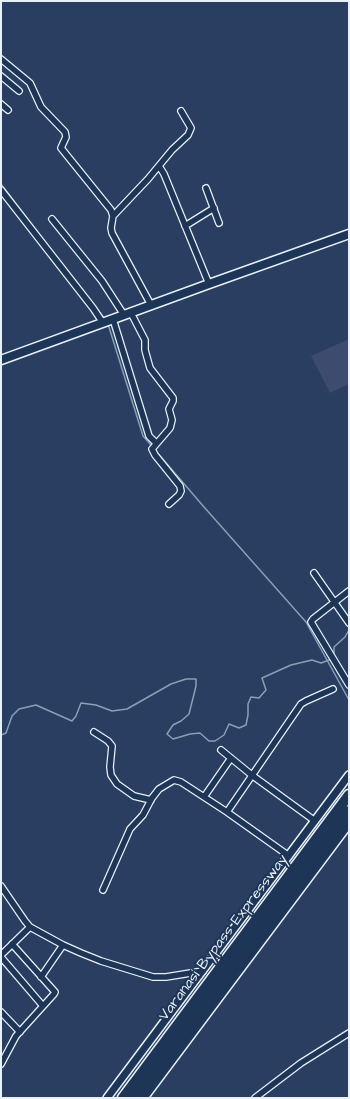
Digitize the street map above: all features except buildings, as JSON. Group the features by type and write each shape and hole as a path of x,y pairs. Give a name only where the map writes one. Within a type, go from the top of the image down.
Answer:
{"highway":[{"name":"Varanasi Bypass Expressway","path":"124,1098 349,795"},
{"name":"Varanasi Bypass Expressway","path":"135,1098 349,811"}],"main road":[{"path":"1,360 349,234"}],"street":[{"path":"1,59 30,83 41,107 65,132 66,136 61,148 111,210 113,216 111,228 112,233 152,305"},
{"path":"1,76 19,91"},
{"path":"1,104 8,110"},
{"path":"113,216 172,150 188,135 191,130 190,124 181,111"},
{"path":"159,166 164,174 170,193 209,284"},
{"path":"206,188 219,222"},
{"path":"1,191 93,308 103,323"},
{"path":"185,226 214,208"},
{"path":"52,219 102,281 145,340 145,350 150,368 173,398 169,409 172,423 152,449 155,455 180,486 181,491 179,495 169,504"},
{"path":"113,319 149,436 156,443"},
{"path":"314,574 349,622"},
{"path":"349,591 311,622 349,685"},
{"path":"227,812 301,704 334,689"},
{"path":"94,732 108,741 112,746 110,766 111,774 117,784 130,794 151,800"},
{"path":"221,750 253,776 315,821"},
{"path":"204,796 231,758"},
{"path":"107,1098 349,775"},
{"path":"103,890 130,828 143,815 159,789 174,780 181,782 204,796 289,856"},
{"path":"144,1098 349,824"},
{"path":"2,888 30,927 63,945 102,961 153,977 166,977 203,971"},
{"path":"30,927 1,956 43,1006"},
{"path":"1,1064 16,1036 55,992 12,944"},
{"path":"42,977 63,945"},
{"path":"1,1012 20,1032"},
{"path":"255,1098 301,1063 349,1033"}],"shaded area":[{"path":"349,339 349,384 330,393 311,356"}],"waterway":[{"path":"1,184 58,259"},
{"path":"96,308 105,319"},
{"path":"108,324 143,436 151,445"},
{"path":"155,450 306,622 349,700"},
{"path":"334,655 334,647 345,637 349,630"},
{"path":"1,735 6,733 12,716 19,709 36,705 72,721 76,716 81,703 96,705 112,711 127,709 171,684 186,679 196,679 196,686 189,714 181,721 173,725 167,734 173,739 200,733 209,741 215,741 224,735 229,724 239,728 246,725 248,704 251,697 259,698 266,690 262,678 291,665 312,660 321,663 332,659"}]}
